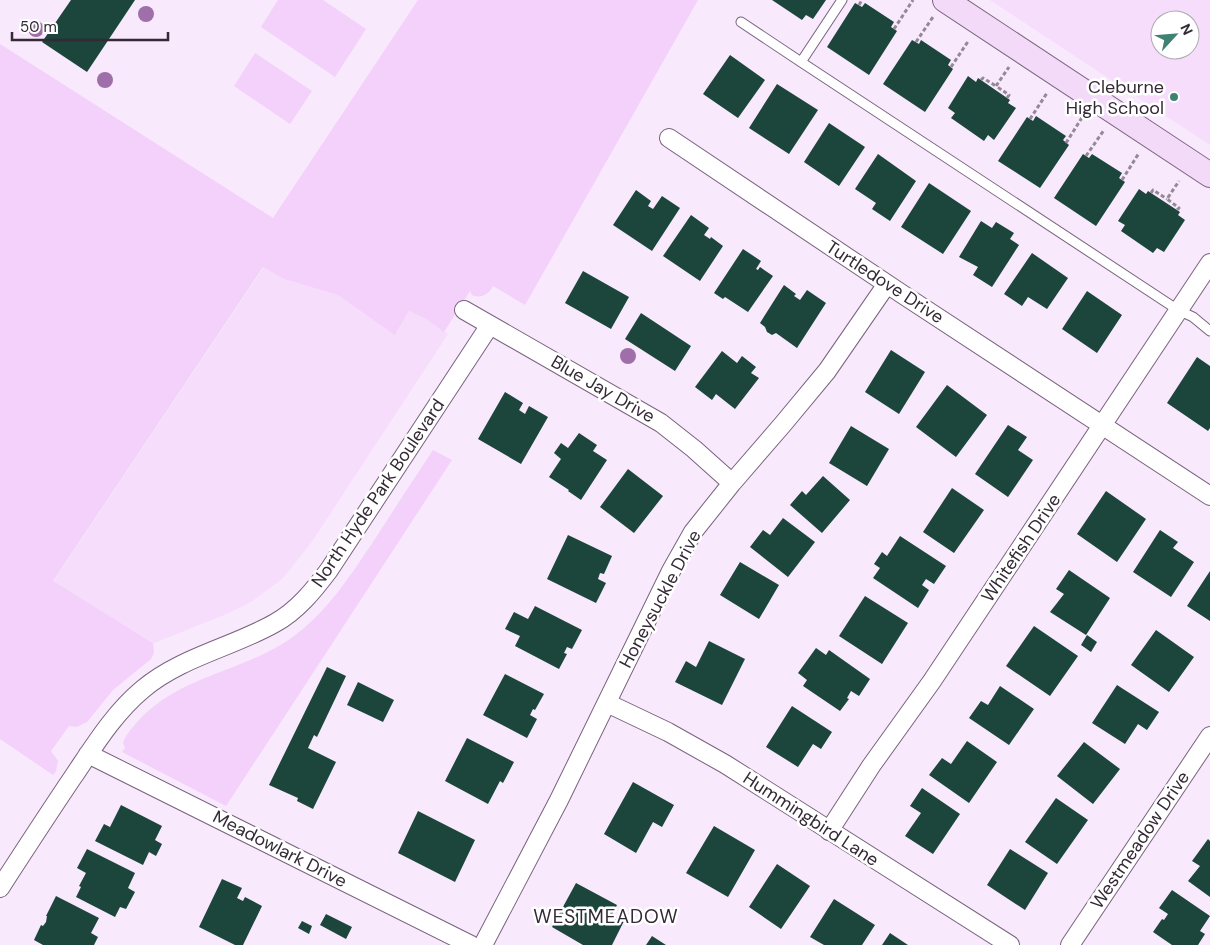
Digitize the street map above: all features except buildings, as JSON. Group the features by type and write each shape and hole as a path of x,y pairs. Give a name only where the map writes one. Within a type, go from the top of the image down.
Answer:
{"street":[{"path":"940,7 980,23 1201,169"},
{"name":"Turtledove Drive","path":"669,138 1210,496"},
{"name":"Whitefish Drive","path":"828,831 910,714 1210,263"},
{"name":"Honeysuckle Drive","path":"483,945 559,800 674,564 693,532 826,371 887,284"},
{"name":"Blue Jay Drive","path":"464,310 661,423 732,483"},
{"name":"North Hyde Park Boulevard","path":"0,888 88,754 120,710 163,674 276,622 298,606 314,590 490,325"},
{"name":"Hummingbird Lane","path":"607,702 668,732 725,764 1010,945"},
{"name":"Westmeadow Drive","path":"1070,945 1210,736"},
{"name":"Meadowlark Drive","path":"88,754 471,945"}],"lane":[{"path":"801,62 842,0"},
{"path":"741,22 1178,310 1193,317 1210,332"}],"path":[{"path":"859,5 862,0"},
{"path":"894,29 913,0"},
{"path":"916,42 940,7"},
{"path":"951,67 980,23"},
{"path":"996,86 1020,50"},
{"path":"1030,119 1059,75"},
{"path":"981,80 983,78 996,86 1009,95 1007,98"},
{"path":"1066,143 1094,98"},
{"path":"1086,156 1115,112"},
{"path":"1122,180 1151,136"},
{"path":"1167,199 1201,169"},
{"path":"1151,192 1153,190 1167,199 1179,208 1177,210"}],"shaded area":[{"path":"278,0 323,0 366,29 335,77 261,27"},
{"path":"418,0 698,0 525,305 493,286 482,296 472,295 470,291 444,332 428,320 409,311 395,335 338,295 284,279 263,267 53,581 153,643 154,653 151,659 113,690 87,722 77,727 69,726 51,751 58,761 53,775 0,739 0,44 273,218"},
{"name":"Cleburne High School","path":"990,0 1210,0 1210,145"},
{"path":"255,53 312,91 290,124 234,86"},
{"path":"264,267 284,279 338,295 396,334 409,311 428,320 448,334 311,543 282,579 251,602 229,613 154,643 53,582"},
{"path":"433,450 452,460 226,806 122,752 125,748 123,743 127,734 154,706 191,684 271,650 290,639 315,618 327,606 356,567"}],"place":[{"name":"Cleburne High School","path":"1174,97"}],"district":[{"name":"WESTMEADOW","path":"606,916"}]}
